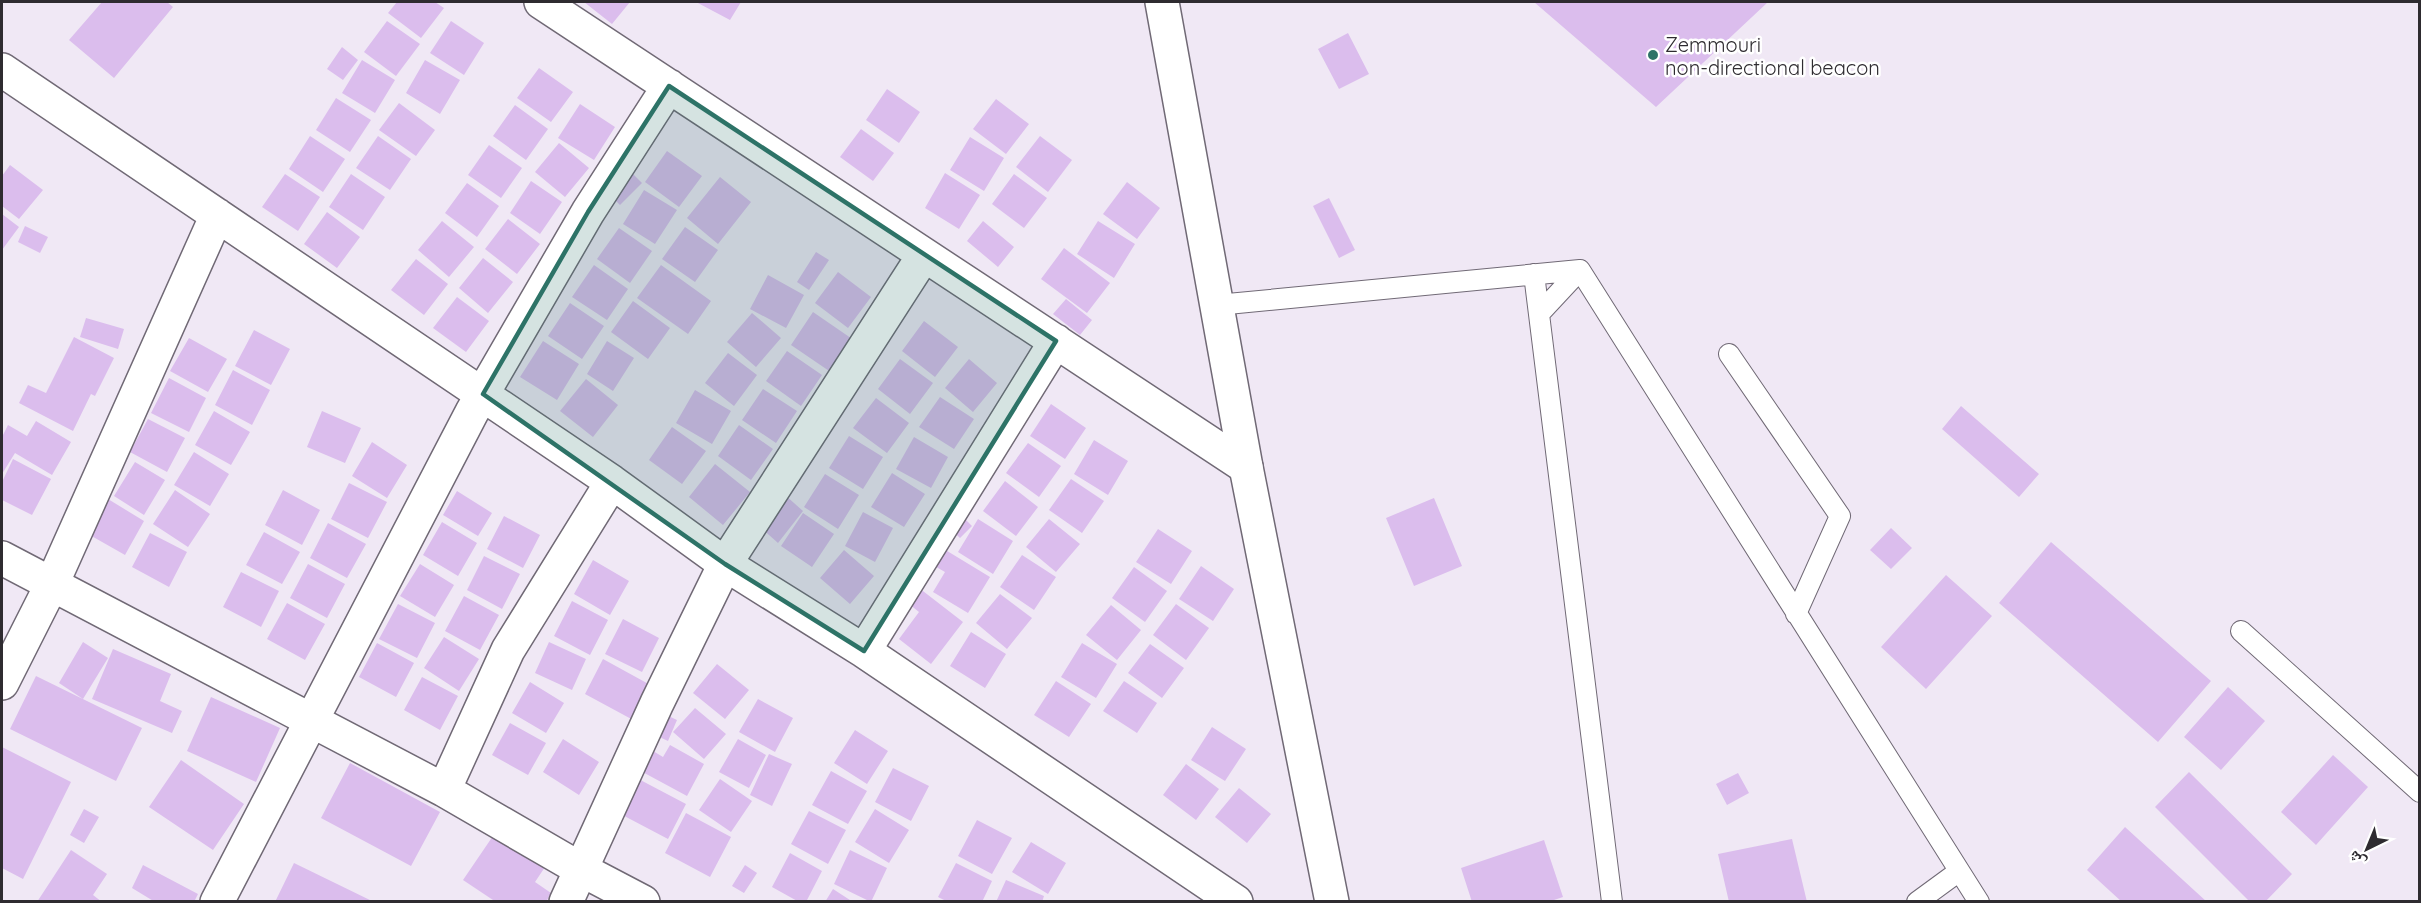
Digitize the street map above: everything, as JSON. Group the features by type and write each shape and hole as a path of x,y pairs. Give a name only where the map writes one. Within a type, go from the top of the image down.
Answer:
{"street":[{"path":"541,2 1246,467"},
{"path":"1162,2 1246,467 1332,902"},
{"path":"2,70 612,482 725,564 864,651 1236,902"},
{"path":"217,902 483,394 588,212 669,86"},
{"path":"2,682 52,584 217,215"},
{"path":"566,902 657,704 725,564 924,255"},
{"path":"864,651 1056,341"},
{"path":"444,790 508,650 612,482"},
{"path":"2,558 444,790 582,870 644,902"}],"lane":[{"path":"1217,305 1580,270"},
{"path":"1539,314 1580,270"},
{"path":"1580,270 1979,902"},
{"path":"1534,274 1612,902"},
{"path":"1730,354 1840,516 1796,614"},
{"path":"2241,631 2420,792"},
{"path":"1917,902 1958,872"}],"highlighted area":[{"path":"669,86 1056,341 864,651 725,564 483,394 588,212"}],"building":[{"path":"102,2 167,2 173,7 114,78 69,40"},
{"path":"397,2 435,2 444,8 421,38 388,13"},
{"path":"584,2 630,2 612,24"},
{"path":"696,2 741,2 730,20"},
{"name":"Zemmouri non-directional beacon","path":"1534,2 1768,2 1656,107"},
{"path":"387,21 420,44 396,76 364,52"},
{"path":"451,21 484,43 464,75 430,53"},
{"path":"1348,33 1369,74 1339,89 1318,49"},
{"path":"342,47 358,60 343,80 327,69"},
{"path":"362,60 395,80 375,113 342,93"},
{"path":"425,60 460,80 440,114 406,93"},
{"path":"539,68 573,92 551,122 517,98"},
{"path":"887,89 920,112 899,143 866,120"},
{"path":"336,98 371,120 350,152 316,130"},
{"path":"996,99 1029,124 1006,154 973,129"},
{"path":"399,103 435,130 416,156 379,130"},
{"path":"580,104 615,127 594,160 558,138"},
{"path":"515,105 548,129 526,160 493,136"},
{"path":"861,129 894,153 873,181 840,157"},
{"path":"310,136 345,159 323,192 289,169"},
{"path":"378,136 411,159 390,190 356,168"},
{"path":"1040,136 1072,160 1048,192 1016,167"},
{"path":"970,137 1004,158 984,191 950,170"},
{"path":"559,143 589,168 565,197 535,172"},
{"path":"489,145 522,168 501,198 468,175"},
{"path":"667,151 702,176 679,207 645,182"},
{"path":"10,165 43,190 19,219 2,206 2,176"},
{"path":"627,168 642,183 620,205 605,190"},
{"path":"945,173 980,195 959,229 925,208"},
{"path":"285,174 320,197 298,231 262,207"},
{"path":"351,174 385,197 363,230 329,207"},
{"path":"1014,174 1047,198 1024,228 992,204"},
{"path":"720,177 751,202 718,244 687,218"},
{"path":"531,181 562,202 540,234 510,213"},
{"path":"1127,182 1160,208 1137,239 1103,214"},
{"path":"467,183 499,206 477,237 445,213"},
{"path":"644,190 677,210 655,244 623,224"},
{"path":"1329,198 1355,250 1339,258 1313,206"},
{"path":"327,212 360,237 337,268 304,244"},
{"path":"2,214 19,227 2,250"},
{"path":"508,219 540,244 517,274 485,249"},
{"path":"442,221 474,247 449,277 418,250"},
{"path":"983,221 1014,247 998,267 967,241"},
{"path":"1098,221 1135,244 1114,278 1077,254"},
{"path":"25,226 48,237 40,253 18,242"},
{"path":"685,227 718,250 695,282 662,259"},
{"path":"619,228 652,251 630,283 597,259"},
{"path":"1064,248 1110,283 1087,313 1041,279"},
{"path":"816,252 829,260 809,290 797,282"},
{"path":"483,258 513,282 488,313 459,288"},
{"path":"416,259 448,284 424,315 391,290"},
{"path":"594,265 628,289 607,320 572,297"},
{"path":"661,265 711,301 688,334 637,298"},
{"path":"838,272 871,297 848,328 815,303"},
{"path":"768,275 804,295 786,328 750,309"},
{"path":"457,297 489,321 466,352 433,328"},
{"path":"1066,299 1092,320 1080,335 1053,314"},
{"path":"633,301 670,328 648,359 611,332"},
{"path":"570,303 604,326 582,359 548,336"},
{"path":"813,312 861,345 838,377 791,345"},
{"path":"752,313 781,338 756,367 727,342"},
{"path":"86,318 124,329 118,349 80,337"},
{"path":"924,321 958,347 935,377 902,351"},
{"path":"254,330 290,349 271,385 235,366"},
{"path":"74,337 114,358 95,396 91,394 73,431 19,403 28,385 46,393"},
{"path":"189,338 227,359 208,392 170,371"},
{"path":"543,341 579,364 557,400 520,377"},
{"path":"607,341 634,358 613,391 587,374"},
{"path":"787,351 822,375 801,406 766,381"},
{"path":"728,353 757,375 734,406 705,383"},
{"path":"900,359 933,383 910,414 878,389"},
{"path":"969,359 997,383 973,412 945,388"},
{"path":"233,370 270,390 252,425 215,405"},
{"path":"169,378 206,398 189,432 151,413"},
{"path":"586,379 618,405 593,437 560,411"},
{"path":"763,389 797,411 776,443 742,420"},
{"path":"695,390 731,411 712,444 676,423"},
{"path":"940,397 974,419 954,449 919,427"},
{"path":"876,398 909,423 887,453 853,428"},
{"path":"1051,404 1086,428 1065,459 1030,436"},
{"path":"1961,406 2039,474 2019,497 1942,429"},
{"path":"214,411 250,432 231,465 195,445"},
{"path":"322,411 361,428 345,463 307,447"},
{"path":"148,419 185,438 167,472 130,452"},
{"path":"36,421 71,442 52,475 15,453 2,474 2,437 8,425 27,436"},
{"path":"739,425 773,449 751,480 718,456"},
{"path":"672,427 706,451 682,484 649,460"},
{"path":"849,436 883,457 863,489 829,468"},
{"path":"914,437 948,457 931,488 896,469"},
{"path":"1094,440 1128,461 1108,495 1074,474"},
{"path":"372,442 407,465 387,498 352,476"},
{"path":"1028,443 1061,466 1039,497 1006,473"},
{"path":"194,452 229,474 210,506 174,485"},
{"path":"13,459 51,479 32,515 2,500 2,482"},
{"path":"135,462 165,480 144,515 114,496"},
{"path":"715,464 750,492 723,525 689,497"},
{"path":"892,473 925,494 904,527 871,507"},
{"path":"825,474 859,495 838,529 804,507"},
{"path":"1071,479 1104,501 1082,533 1049,510"},
{"path":"1005,481 1038,507 1016,536 983,511"},
{"path":"349,483 387,502 368,538 331,519"},
{"path":"175,490 210,514 188,547 153,524"},
{"path":"283,490 320,510 302,545 265,525"},
{"path":"457,491 492,513 478,536 443,515"},
{"path":"785,495 803,511 778,543 759,526"},
{"path":"1434,498 1462,566 1414,586 1386,518"},
{"path":"108,499 144,521 125,555 88,534"},
{"path":"863,512 893,528 875,562 845,546"},
{"path":"803,513 834,534 812,567 781,546"},
{"path":"959,513 972,526 960,538 946,525"},
{"path":"504,516 540,535 523,568 487,549"},
{"path":"978,519 1013,541 993,574 958,552"},
{"path":"1049,519 1080,544 1056,572 1026,547"},
{"path":"442,522 477,543 458,576 423,555"},
{"path":"328,523 366,544 347,578 310,558"},
{"path":"1891,528 1912,548 1891,569 1870,550"},
{"path":"1158,529 1192,551 1171,584 1136,562"},
{"path":"264,532 300,552 282,584 246,565"},
{"path":"150,533 187,552 169,587 132,567"},
{"path":"2051,542 2211,681 2158,742 1999,603"},
{"path":"934,543 990,577 968,613 933,592 945,572 924,560"},
{"path":"844,550 874,576 850,604 820,578"},
{"path":"1022,555 1056,577 1034,610 1000,587"},
{"path":"484,556 520,574 502,609 467,590"},
{"path":"593,560 629,581 610,615 574,594"},
{"path":"308,564 345,584 327,618 290,598"},
{"path":"420,564 454,585 435,617 400,596"},
{"path":"1201,566 1234,589 1213,621 1179,599"},
{"path":"1134,567 1167,591 1145,622 1112,598"},
{"path":"241,572 279,591 261,627 223,607"},
{"path":"1946,575 1992,616 1926,689 1881,647"},
{"path":"910,581 963,622 931,664 899,639 919,612 899,596"},
{"path":"1000,594 1032,618 1007,649 976,623"},
{"path":"464,596 499,615 480,650 445,631"},
{"path":"572,601 608,620 590,655 554,636"},
{"path":"287,603 325,624 305,660 267,639"},
{"path":"398,604 435,623 417,658 379,639"},
{"path":"1176,604 1209,628 1186,660 1153,635"},
{"path":"1111,605 1141,630 1117,660 1086,635"},
{"path":"623,619 659,638 642,672 605,654"},
{"path":"971,632 1006,654 985,688 950,666"},
{"path":"444,637 479,659 459,691 424,668"},
{"path":"83,642 108,658 83,699 59,683"},
{"path":"549,642 586,659 572,690 535,673"},
{"path":"377,643 414,663 396,697 359,677"},
{"path":"1082,643 1117,664 1096,698 1061,677"},
{"path":"1150,644 1184,668 1162,698 1128,673"},
{"path":"113,649 171,674 160,701 182,711 172,733 92,699"},
{"path":"603,659 654,687 635,721 585,694"},
{"path":"717,664 749,690 725,719 693,693"},
{"path":"36,676 142,728 116,781 10,729"},
{"path":"422,677 458,696 440,730 404,710"},
{"path":"1056,681 1091,704 1069,737 1034,715"},
{"path":"1124,681 1157,703 1137,733 1103,711"},
{"path":"530,682 564,703 546,733 512,713"},
{"path":"2228,687 2265,721 2221,770 2184,737"},
{"path":"211,697 280,728 256,782 187,751"},
{"path":"758,699 793,718 775,752 739,732"},
{"path":"695,708 726,734 704,759 673,732"},
{"path":"662,713 677,720 668,741 653,734"},
{"path":"510,723 546,743 528,775 492,755"},
{"path":"1212,727 1246,749 1225,781 1191,760"},
{"path":"855,730 888,751 867,784 834,763"},
{"path":"563,739 599,762 579,795 543,772"},
{"path":"738,739 766,755 749,788 719,772"},
{"path":"670,745 704,764 687,796 637,769 648,748 663,757"},
{"path":"2,747 71,782 23,879 2,868"},
{"path":"769,754 792,764 772,806 750,795"},
{"path":"2333,755 2368,787 2316,845 2281,812"},
{"path":"181,760 244,804 213,850 149,807"},
{"path":"350,763 440,812 411,866 321,818"},
{"path":"1186,764 1219,789 1196,820 1163,795"},
{"path":"893,768 929,786 911,821 875,802"},
{"path":"831,771 867,791 848,824 812,805"},
{"path":"2189,772 2292,874 2265,902 2250,902 2155,807"},
{"path":"1738,773 1749,793 1727,805 1716,784"},
{"path":"629,774 686,804 668,839 611,809"},
{"path":"720,779 752,801 731,832 699,810"},
{"path":"1239,788 1271,814 1247,843 1215,817"},
{"path":"84,809 99,817 84,843 70,835"},
{"path":"875,809 909,830 889,863 855,842"},
{"path":"809,811 846,830 828,864 791,844"},
{"path":"686,813 731,837 710,877 665,853"},
{"path":"977,820 1012,838 992,874 958,856"},
{"path":"2125,827 2207,902 2122,902 2087,870"},
{"path":"495,833 545,867 535,882 551,893 546,902 496,902 463,880"},
{"path":"1792,839 1807,902 1729,902 1718,854"},
{"path":"1544,840 1563,897 1548,902 1472,902 1461,868"},
{"path":"1031,842 1066,863 1048,894 1012,872"},
{"path":"71,850 107,874 93,895 102,902 37,902"},
{"path":"850,850 887,868 871,902 834,884"},
{"path":"790,853 822,871 806,902 799,902 772,887"},
{"path":"294,863 374,902 275,902"},
{"path":"956,863 992,881 982,902 948,902 938,897"},
{"path":"143,865 198,894 194,902 155,902 132,888"},
{"path":"745,865 757,873 744,893 732,886"},
{"path":"1006,880 1044,896 1042,902 996,902"},
{"path":"833,889 853,902 825,902"}],"place":[{"name":"Zemmouri non-directional beacon","path":"1653,55"}]}
